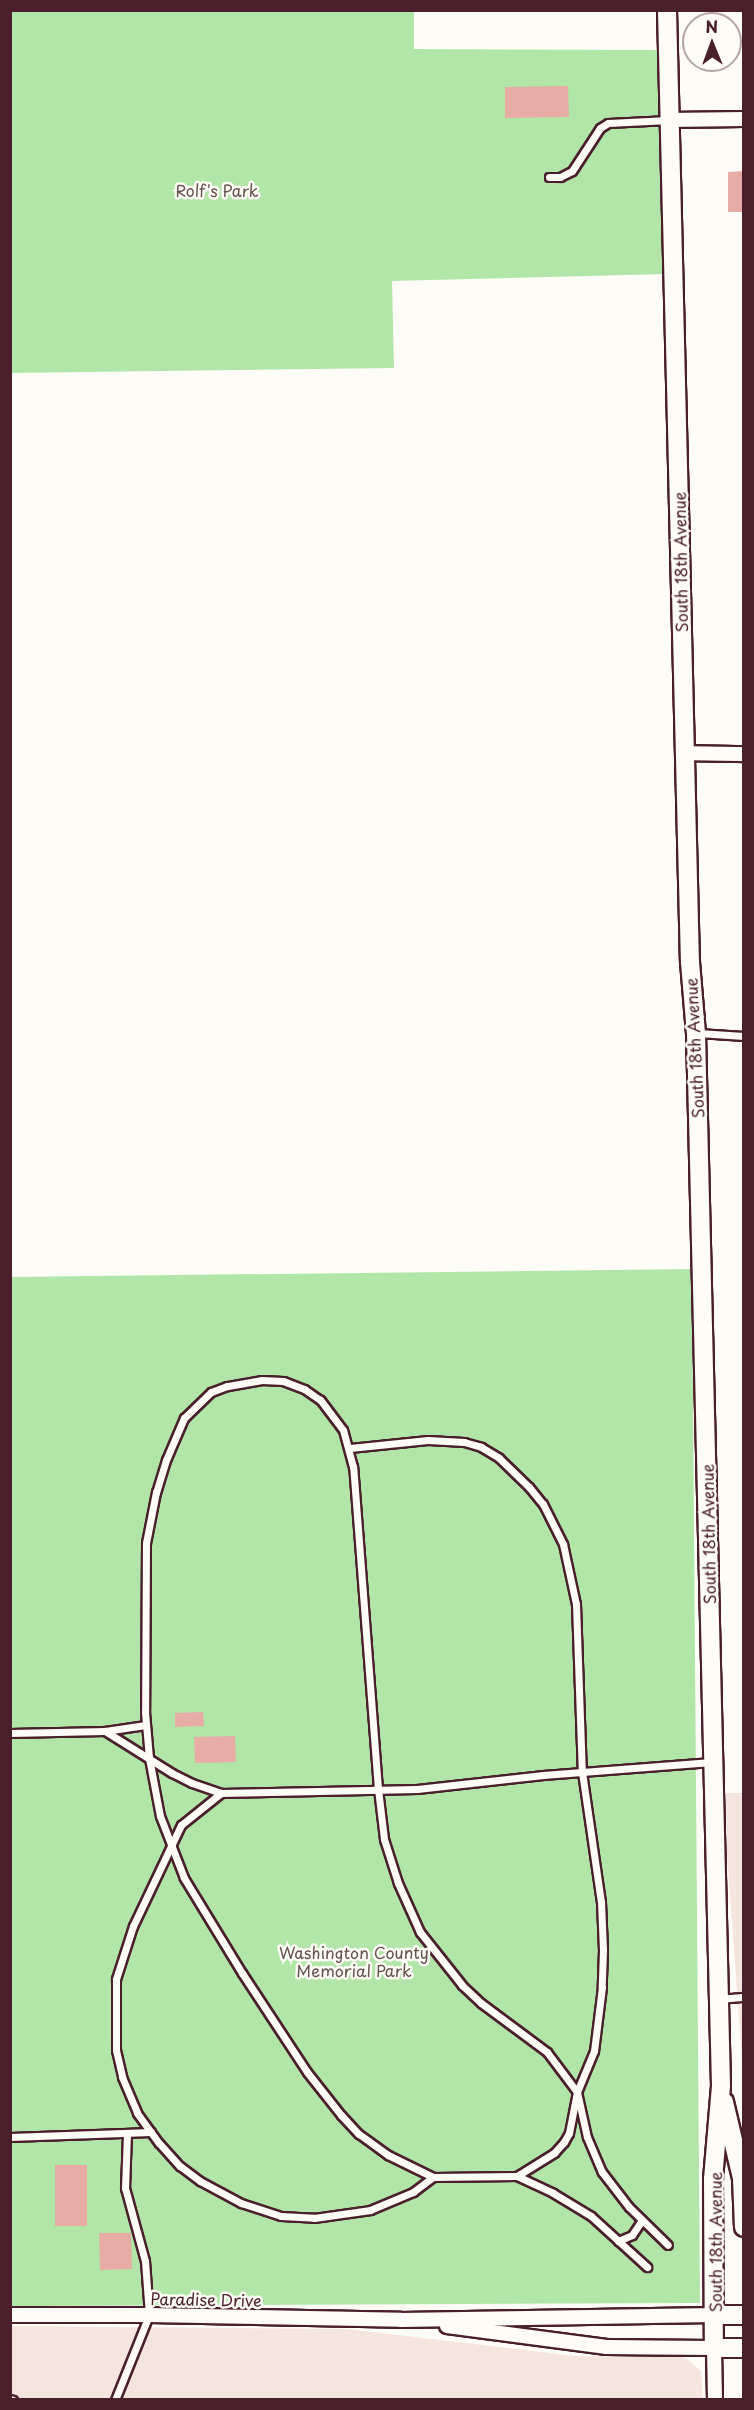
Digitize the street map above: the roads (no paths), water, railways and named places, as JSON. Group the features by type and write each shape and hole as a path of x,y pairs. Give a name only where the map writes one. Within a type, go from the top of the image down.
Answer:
{"street":[{"name":"South 18th Avenue","path":"667,10 690,962 696,1033 721,2086 713,2179 715,2400"},
{"path":"669,120 744,119"},
{"path":"685,753 744,754"},
{"name":"South 18th Avenue","path":"721,2086 742,2178 744,2227"},
{"name":"Paradise Drive","path":"10,2316 149,2315 401,2320 715,2315"},
{"path":"715,2315 744,2315"},
{"name":"Paradise Drive","path":"401,2320 608,2347 714,2348"},
{"path":"714,2348 744,2348"}],"lane":[{"path":"549,177 560,177 572,171 600,128 608,123 669,120"},
{"path":"696,1033 744,1036"},
{"path":"646,2267 578,2207 517,2176 433,2177 388,2155 359,2134 341,2115 308,2072 242,1973 184,1878 170,1848 153,1787 148,1758 146,1543 163,1470 184,1418 211,1392 227,1386 262,1380 283,1381 304,1389 320,1400 339,1423 350,1448 384,1839 398,1883 420,1932 462,1985 481,2003 547,2052 577,2092 587,2137 602,2172 642,2220 668,2245"},
{"path":"350,1448 405,1441 464,1442 482,1447 500,1458 517,1473 543,1504 563,1544 576,1604 582,1772 601,1902 603,1970 594,2051 577,2092 569,2133 554,2154 517,2176"},
{"path":"10,1733 105,1731 146,1725"},
{"path":"105,1731 192,1783 221,1793 417,1788 713,1761"},
{"path":"221,1793 181,1825 133,1926 116,1979 116,2050 122,2077 137,2113 180,2166 209,2188 241,2203 281,2216 314,2218 370,2210 413,2192 433,2177"},
{"path":"718,1999 744,1997"},
{"path":"10,2137 151,2132"},
{"path":"115,2400 149,2315 145,2261 125,2188 127,2133"},
{"path":"618,2241 632,2235 642,2220"}],"park label":[{"name":"Rolf's Park","path":"217,190"},
{"name":"Washington County Memorial Park","path":"354,1961"}]}
